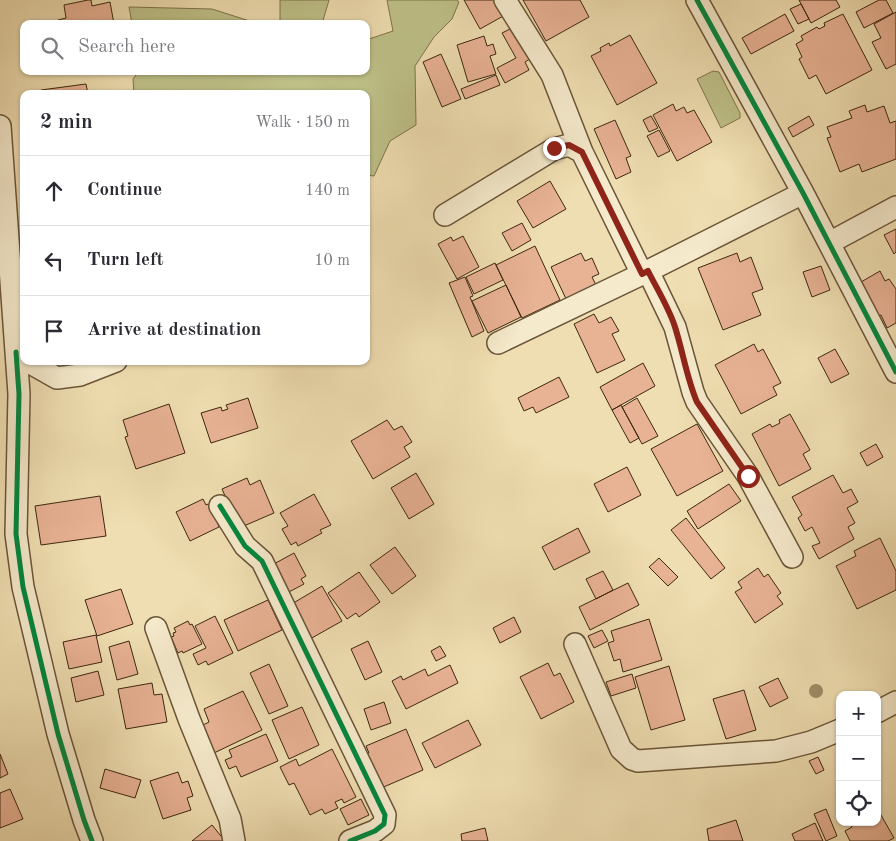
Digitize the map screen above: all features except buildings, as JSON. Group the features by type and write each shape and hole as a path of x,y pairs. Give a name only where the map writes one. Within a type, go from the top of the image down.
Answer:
{"street":[{"path":"505,0 552,75 582,152 675,327 697,402 748,476 792,557"},
{"path":"697,0 829,243 889,342 896,372"},
{"path":"0,126 20,336"},
{"path":"445,216 554,148 569,145 582,152"},
{"path":"498,343 645,273 803,193"},
{"path":"829,243 896,207"},
{"path":"21,365 16,534 23,586 58,734 92,841"},
{"path":"35,365 57,378 80,375 106,365"},
{"path":"220,506 245,546 262,561 385,815 384,824 375,831 350,841"},
{"path":"156,628 189,719 230,818 234,841"},
{"path":"575,644 621,749 632,759 638,761 776,751 811,742 836,732"},
{"path":"881,710 896,702"}],"green space":[{"path":"280,0 329,0 323,20 280,20"},
{"path":"387,0 457,0 459,2 452,19 434,37 415,66 416,125 390,141 374,176 370,176 370,90 134,90 133,79 136,75 370,75 370,39 393,31"},
{"path":"129,7 212,9 246,20 131,20"},
{"path":"713,71 719,72 740,113 740,118 721,128 697,79"}],"cycle path":[{"path":"697,0 803,193 896,372"},
{"path":"16,352 19,394 16,534 23,587 58,734 92,841"},
{"path":"220,506 245,546 262,561 385,815 384,824 375,831 350,841"}],"route":[{"path":"554,148 569,145 582,152 642,274 648,271 670,313 697,402 748,476"}]}
